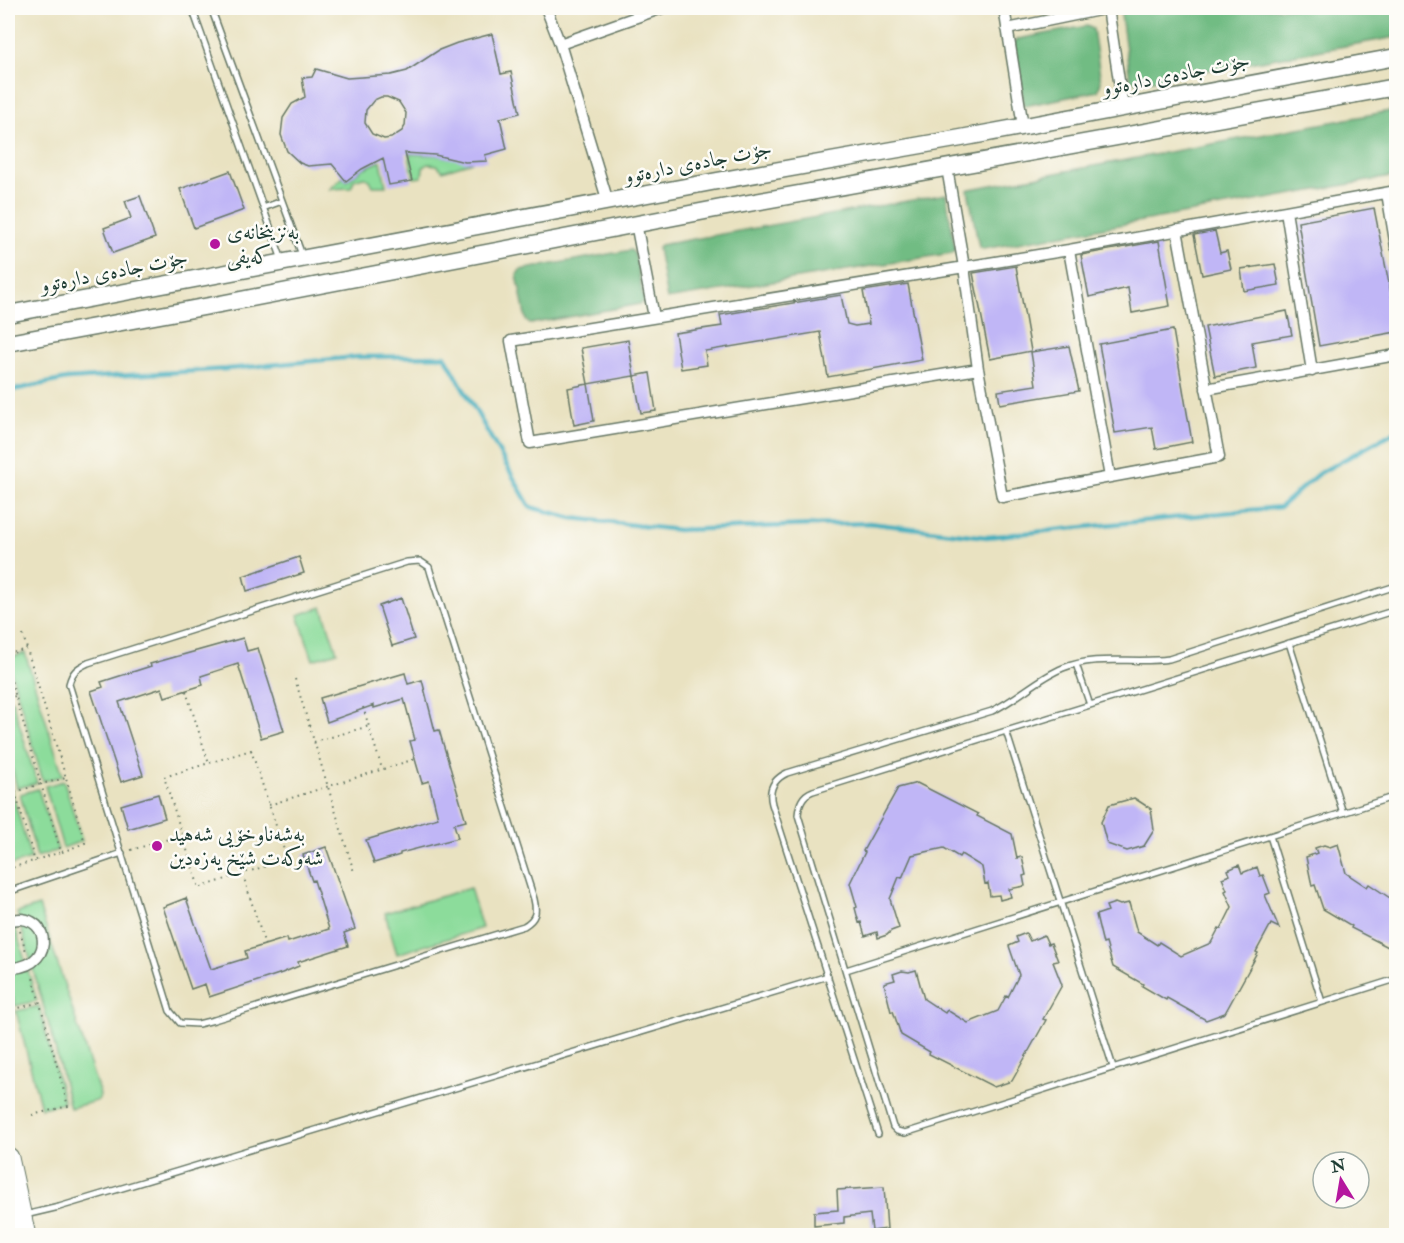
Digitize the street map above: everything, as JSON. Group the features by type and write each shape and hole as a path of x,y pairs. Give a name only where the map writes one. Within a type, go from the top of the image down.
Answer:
{"highway":[{"path":"8,1158 22,1226"}],"main road":[{"name":"جۆت جادەی دارەتوو","path":"8,314 1396,57"},
{"path":"8,343 636,224 1396,87"},
{"path":"812,164 818,191"}],"street":[{"path":"546,8 560,44 608,202"},
{"path":"560,44 662,8"},
{"path":"1004,8 1023,126"},
{"path":"1007,29 1109,8 1123,107"},
{"path":"946,168 964,267 978,369 1002,497 1219,457 1177,230"},
{"path":"978,369 530,443 511,341 1069,250 1392,192 1396,247"},
{"path":"1286,211 1312,371"},
{"path":"636,224 654,317"},
{"path":"1069,250 1110,477"},
{"path":"1206,389 1396,355"},
{"path":"8,921 19,918 33,923 42,934 44,942 42,951 30,964 10,968"}],"lane":[{"path":"192,8 283,263"},
{"path":"211,8 303,260"},
{"path":"263,208 282,201"},
{"path":"420,561 429,567 534,899 536,914 532,921 524,926 226,1017 198,1024 180,1023 170,1011 122,853 69,684 70,678 79,667 407,562 420,561"},
{"path":"878,1134 770,798 777,780 788,773 992,711 1017,698 1051,674 1076,664 1099,660 1138,662 1169,658 1396,586"},
{"path":"1396,610 813,791 804,796 798,808 799,820 893,1127 900,1132 905,1133 1396,980"},
{"path":"1289,643 1343,813"},
{"path":"1076,664 1090,705"},
{"path":"1006,731 1113,1067"},
{"path":"846,970 1396,796"},
{"path":"1270,836 1322,1002"},
{"path":"8,892 122,853"},
{"path":"22,1226 59,1207 828,976"}],"path":[{"path":"8,869 35,862 85,843 23,635"},
{"path":"8,654 27,649"},
{"path":"8,670 61,852"},
{"path":"295,679 354,872"},
{"path":"186,691 209,764"},
{"path":"8,699 15,696"},
{"path":"363,707 382,769"},
{"path":"314,742 369,726"},
{"path":"251,750 269,805 287,859 199,888 164,777 251,750"},
{"path":"269,805 415,759"},
{"path":"8,766 35,862"},
{"path":"15,792 66,778"},
{"path":"122,853 182,835"},
{"path":"243,875 265,945"},
{"path":"19,927 28,959"},
{"path":"31,970 68,1106 32,1115"},
{"path":"8,1011 40,1002"}],"green space":[{"path":"1120,8 1396,8 1396,37 1136,83 1130,78"},
{"path":"1087,26 1093,29 1101,82 1098,91 1024,106 1014,43 1018,39"},
{"path":"1396,110 1396,176 983,249 979,247 968,190 970,189"},
{"path":"409,154 435,155 472,162 443,171 437,165 428,164 423,168 422,177 414,178"},
{"path":"381,161 386,186 373,186 370,180 363,177 354,180 351,188 330,189 343,177 347,181 362,169"},
{"path":"946,194 955,250 952,253 667,299 658,248 660,245"},
{"path":"631,250 635,254 644,301 640,304 530,324 526,320 517,275 520,270"},
{"path":"322,607 337,652 313,660 298,615"},
{"path":"25,653 63,776 43,781 8,661 8,658"},
{"path":"12,700 37,783 17,788 8,754 8,702"},
{"path":"8,778 31,859 8,866"},
{"path":"64,781 82,841 63,848 45,786"},
{"path":"38,789 58,850 37,857 20,794"},
{"path":"470,888 482,928 397,954 385,913"},
{"path":"39,906 100,1095 96,1101 70,1108 17,913"},
{"path":"13,920 37,1001 15,1006 8,981 8,921"},
{"path":"39,1006 64,1103 41,1108 16,1011"}],"building":[{"path":"492,34 501,74 511,72 520,113 500,118 507,149 485,155 487,161 465,162 435,155 405,153 412,181 389,185 383,158 346,181 332,164 308,166 300,163 287,151 281,135 283,118 292,104 305,97 302,78 312,77 316,69 347,78 391,75 407,71 439,50","holes":["387,97 399,102 406,113 405,126 402,131 391,138 384,139 372,134 365,123 366,110 374,100"]},
{"path":"230,171 244,210 194,228 180,189"},
{"path":"140,196 155,238 113,253 104,228 131,218 125,201"},
{"path":"1374,208 1396,319 1396,332 1319,346 1298,222"},
{"path":"1215,231 1220,253 1227,251 1231,269 1202,275 1194,235"},
{"path":"1159,241 1170,306 1132,313 1128,288 1089,297 1081,255"},
{"path":"1275,264 1279,285 1244,291 1241,269"},
{"path":"1016,266 1031,351 990,359 973,273"},
{"path":"908,284 922,360 828,377 820,332 705,351 707,365 681,369 675,333 722,326 720,315 841,295 847,324 855,326 869,324 863,291"},
{"path":"1287,311 1292,335 1252,342 1256,368 1215,376 1205,327"},
{"path":"1173,330 1192,442 1156,449 1152,427 1115,433 1099,344"},
{"path":"628,340 634,376 588,384 581,348"},
{"path":"1069,346 1079,391 1000,404 998,391 1036,385 1031,352"},
{"path":"650,373 656,411 641,413 634,376"},
{"path":"588,384 594,421 574,425 568,388"},
{"path":"299,557 304,573 247,591 243,576"},
{"path":"401,598 414,639 392,646 379,606"},
{"path":"243,638 247,651 258,648 284,731 261,738 238,664 201,676 203,685 165,697 162,688 119,702 143,775 121,782 91,691 103,687 101,682 151,666 150,664"},
{"path":"405,673 408,684 422,680 435,731 439,730 466,821 454,824 458,838 400,853 400,855 374,863 366,840 438,818 429,781 422,783 415,759 410,741 415,740 404,699 374,708 374,705 327,722 320,698"},
{"path":"917,783 1012,834 1017,858 1022,857 1026,875 1023,876 1025,886 1009,889 1011,897 1000,900 999,895 990,896 982,867 961,854 959,857 944,848 912,855 890,899 899,928 878,938 877,932 865,936 861,922 859,923 850,883 865,852 863,851 898,788"},
{"path":"158,794 165,818 128,829 121,805"},
{"path":"1134,798 1151,809 1154,830 1144,846 1127,851 1107,844 1101,822 1109,805"},
{"path":"1338,844 1346,873 1390,898 1396,895 1396,951 1351,928 1352,926 1323,909 1315,885 1312,886 1306,857 1317,853 1315,848"},
{"path":"326,847 355,929 344,933 348,946 298,962 299,966 282,973 209,997 205,984 191,989 163,907 186,898 211,969 247,958 245,951 287,938 288,942 329,929 314,880 312,881 303,855"},
{"path":"1239,865 1242,873 1257,867 1260,876 1263,875 1270,893 1265,895 1279,928 1271,924 1225,1013 1206,1020 1167,998 1166,1000 1113,967 1106,943 1103,944 1096,915 1108,911 1106,906 1115,903 1120,905 1129,903 1137,932 1157,945 1159,942 1181,956 1211,943 1219,928 1221,929 1232,907 1222,878 1230,875 1228,870"},
{"path":"1026,933 1030,941 1044,935 1048,944 1051,943 1058,961 1053,962 1062,985 1043,1019 1046,1020 1012,1081 994,1087 929,1054 930,1052 901,1035 893,1011 891,1012 884,983 895,980 893,974 916,970 924,999 945,1013 947,1010 968,1023 998,1011 1006,996 1008,997 1019,975 1009,946 1018,942 1016,937"},
{"path":"884,1187 887,1229 872,1231 870,1214 844,1217 844,1223 814,1226 814,1212 838,1210 837,1190"}],"waterway":[{"path":"8,391 67,379 227,369 356,357 445,356 530,507 572,518 678,530 869,523 987,537 1280,507 1318,474 1396,431"}],"place":[{"name":"بەنزینخانەی کەیفی","path":"215,244"},
{"name":"بەشەناوخۆیی شەهید شەوکەت شێخ یەزەدین","path":"157,846"}]}
